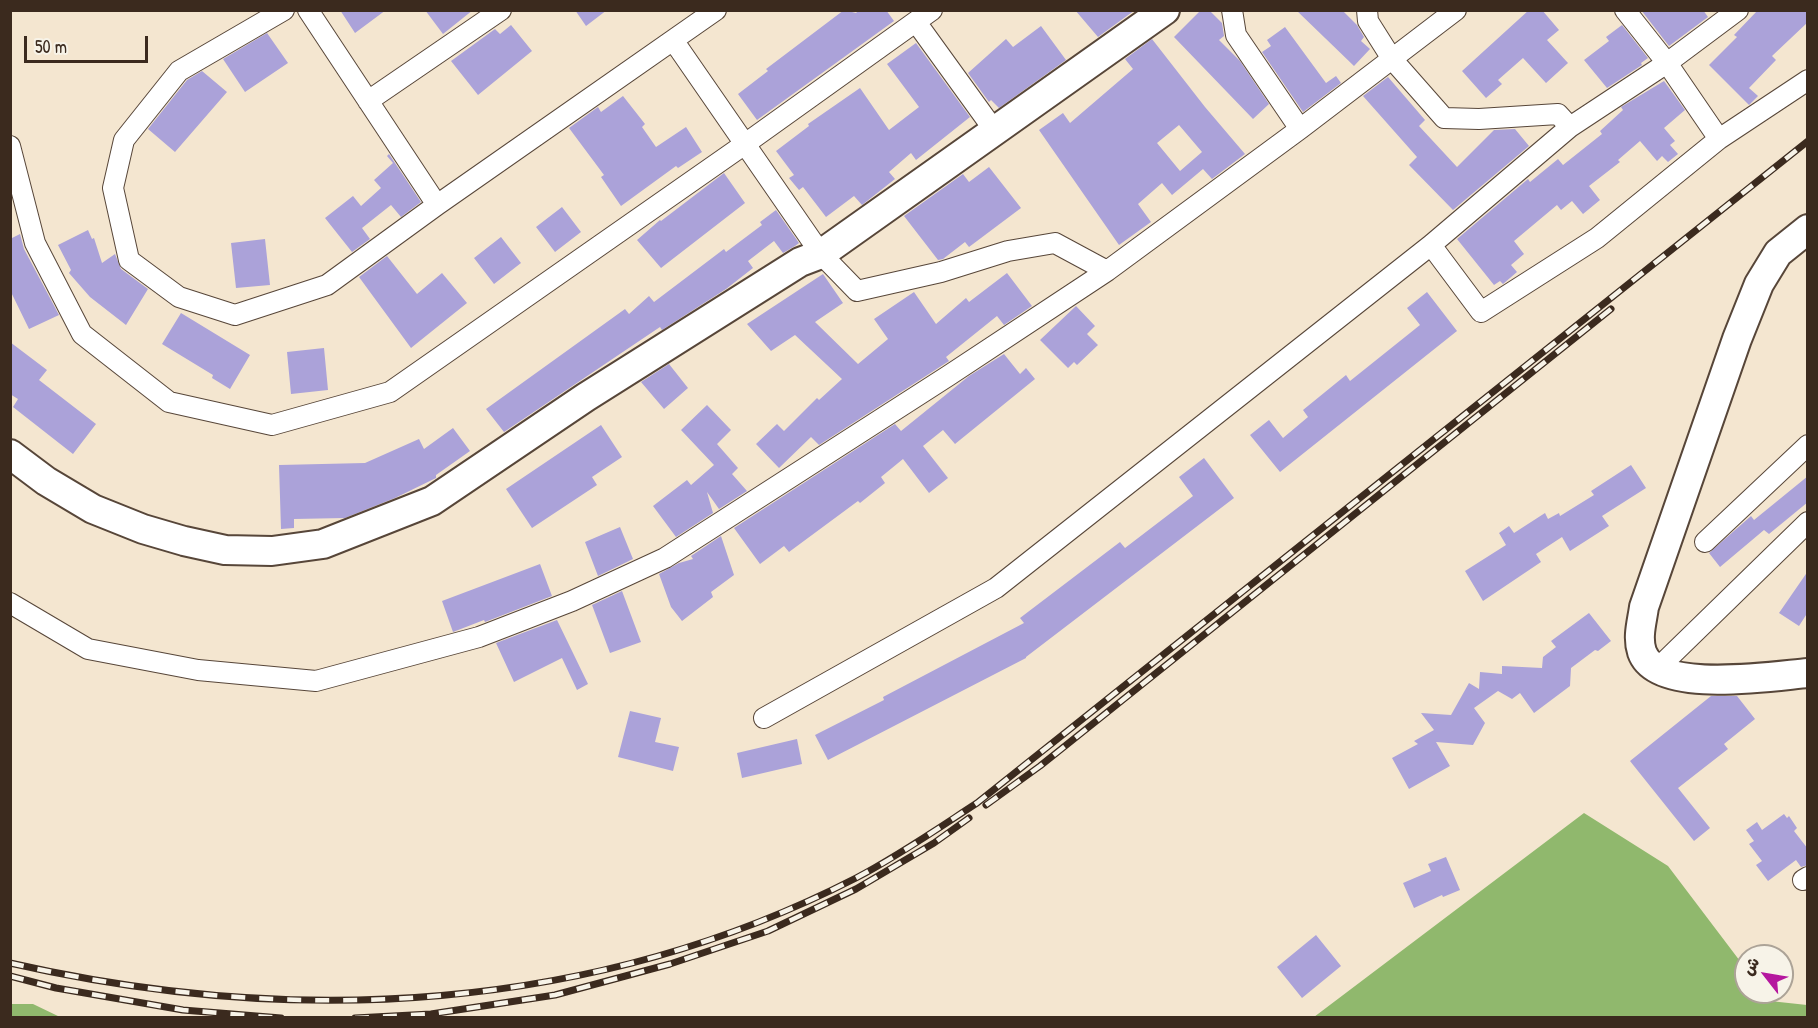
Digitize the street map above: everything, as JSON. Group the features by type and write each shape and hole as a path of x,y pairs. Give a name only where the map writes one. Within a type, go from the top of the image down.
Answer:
{"street":[{"path":"284,10 179,71 124,140 113,188 129,260 179,297 235,315 327,285 437,205 716,10"},
{"path":"308,10 437,205"},
{"path":"368,101 501,10"},
{"path":"10,146 35,243 82,334 169,402 272,425 390,392 745,144 932,10"},
{"path":"10,454 45,481 93,509 174,538 225,550 272,551 323,544 432,501 586,397 800,262 821,254 1164,10"},
{"path":"1232,10 1236,35 1300,129"},
{"path":"1367,10 1368,21 1392,59 1444,118 1479,119 1558,114 1570,127"},
{"path":"10,603 88,650 198,670 316,681 478,637 572,601 665,558 1107,271 1300,129 1456,10"},
{"path":"1625,10 1667,63 1719,139"},
{"path":"764,718 996,588 1431,245 1570,127 1667,63 1738,10"},
{"path":"916,22 994,130"},
{"path":"673,40 821,254 857,291 941,272 1008,250 1055,243 1107,271"},
{"path":"1431,245 1481,312 1597,238 1719,139 1808,80"},
{"path":"1805,670 1705,681 1674,677 1656,670 1643,655 1639,639 1644,607 1737,339 1759,284 1778,253 1808,229"},
{"path":"1705,542 1808,445"},
{"path":"1656,670 1808,522"}],"green space":[{"path":"1584,813 1668,866 1734,953 1734,1004 1807,1005 1807,1017 1314,1017"},
{"path":"11,1004 33,1004 60,1017 11,1017"}],"building":[{"path":"340,10 386,10 355,33"},
{"path":"425,10 473,10 443,34"},
{"path":"575,10 607,10 586,26"},
{"path":"844,10 856,13 859,10 886,10 894,21 757,120 738,94 768,71 766,69"},
{"path":"1075,10 1135,10 1098,37"},
{"path":"1201,10 1209,10 1222,23 1224,36 1219,40 1240,61 1269,104 1253,119 1174,37"},
{"path":"1296,10 1342,10 1357,25 1364,37 1361,41 1370,49 1354,66"},
{"path":"1529,10 1542,10 1559,30 1547,40 1568,63 1546,83 1523,58 1498,80 1502,84 1486,98 1462,71"},
{"path":"1641,10 1703,10 1708,17 1669,46"},
{"path":"1758,10 1808,10 1808,22 1772,56 1776,60 1749,88 1758,96 1749,105 1709,65 1737,37 1734,35"},
{"path":"511,25 532,51 478,95 451,61 495,29 500,34"},
{"path":"1622,25 1648,58 1641,63 1642,65 1607,88 1584,60 1609,41 1606,37"},
{"path":"1041,26 1066,60 999,108 991,100 989,102 968,73 1006,39 1013,47"},
{"path":"1285,27 1326,83 1336,76 1341,83 1303,112 1262,52 1271,46 1267,40"},
{"path":"267,33 288,63 245,92 223,59"},
{"path":"1152,39 1245,154 1212,179 1203,169 1172,195 1162,183 1138,204 1151,222 1119,245 1039,130 1063,113 1070,123 1133,69 1125,59","holes":["1179,125 1202,152 1180,171 1157,143"]},
{"path":"916,43 970,117 916,160 911,153 889,172 895,179 862,205 854,196 826,217 803,187 799,190 789,178 794,175 776,151 809,126 808,124 860,88 889,130 919,107 887,64"},
{"path":"202,71 227,92 175,152 148,129 187,80"},
{"path":"1388,77 1425,120 1419,126 1457,167 1494,130 1515,129 1529,146 1453,210 1409,165 1417,157 1363,96"},
{"path":"1664,81 1685,110 1664,128 1675,141 1670,145 1678,154 1668,162 1662,156 1657,161 1640,141 1618,160 1620,162 1589,186 1600,200 1583,214 1572,201 1561,210 1557,205 1514,241 1524,254 1511,265 1517,272 1503,284 1500,281 1494,285 1457,239 1528,179 1530,182 1558,159 1563,165 1602,134 1600,131 1623,110 1621,107"},
{"path":"623,96 645,124 642,127 656,147 686,127 702,152 678,168 676,166 621,206 601,177 604,175 569,128 598,107 601,112"},
{"path":"389,154 421,202 401,217 391,205 362,228 370,239 352,252 325,218 353,196 361,206 381,188 374,180 393,163 387,156"},
{"path":"989,167 1021,208 969,247 965,242 943,259 938,260 904,216 963,174 969,182"},
{"path":"724,173 745,203 661,268 637,240 660,220"},
{"path":"562,207 581,232 555,252 536,227"},
{"path":"776,210 799,243 795,246 783,253 774,241 748,261 753,268 726,289 662,330 660,327 504,432 486,409 625,309 629,314 649,296 654,302 724,249 726,252 762,225 760,222"},
{"path":"88,230 92,239 94,238 102,263 115,254 121,269 148,289 126,325 90,297 69,273 71,270 58,245"},
{"path":"20,234 24,249 59,315 29,329 10,290 10,239"},
{"path":"501,237 521,263 494,284 474,258"},
{"path":"265,239 270,285 236,288 231,243"},
{"path":"387,256 417,294 442,273 467,303 411,348 359,277"},
{"path":"1007,273 1032,306 1004,325 997,316 946,357 949,361 819,445 811,437 779,468 756,444 777,424 784,431 817,398 819,400 842,379 795,335 771,351 747,324 823,274 843,303 815,322 858,364 888,339 874,319 914,292 936,324 966,298 969,302"},
{"path":"1427,292 1457,331 1280,472 1250,435 1269,420 1283,438 1308,417 1303,410 1346,375 1350,381 1420,325 1407,308"},
{"path":"1076,306 1095,326 1087,334 1098,345 1077,365 1074,362 1068,368 1040,340"},
{"path":"181,313 250,355 230,389 212,378 213,375 162,344"},
{"path":"10,342 47,370 39,380 96,424 73,454 13,407 18,399 10,394"},
{"path":"324,348 328,390 291,394 287,352"},
{"path":"1004,354 1020,374 1026,368 1035,379 955,444 943,430 923,446 948,478 929,493 903,459 881,477 885,483 860,503 858,501 789,552 784,546 760,564 734,528 895,424 901,431 969,376"},
{"path":"669,364 688,388 664,409 641,382"},
{"path":"707,405 731,430 717,444 738,468 732,474 747,491 719,509 707,492 713,513 676,537 653,506 687,480 691,485 714,465 681,430"},
{"path":"601,425 622,457 592,477 597,485 532,528 506,489"},
{"path":"453,428 470,451 436,475 436,478 395,498 345,518 294,519 294,528 281,529 279,465 365,463 419,439 424,449"},
{"path":"1204,458 1234,498 1026,658 828,760 815,735 1024,623 1020,618 1120,542 1125,548 1193,496 1179,477"},
{"path":"1631,465 1646,488 1602,516 1609,526 1570,551 1562,537 1536,554 1541,562 1483,601 1465,571 1506,545 1499,533 1509,526 1514,533 1545,513 1548,519 1559,513 1560,516 1594,495 1591,491"},
{"path":"1808,476 1808,502 1769,534 1764,530 1720,567 1709,553 1751,516 1754,520"},
{"path":"620,527 633,559 598,576 585,542"},
{"path":"721,536 734,575 711,592 713,597 682,621 671,607 659,574 679,563 693,559 691,556"},
{"path":"540,564 552,596 453,632 442,601"},
{"path":"1808,571 1808,612 1799,626 1779,613"},
{"path":"622,591 641,642 610,653 592,605"},
{"path":"1589,613 1611,641 1571,668 1570,686 1534,713 1520,693 1512,699 1498,691 1474,708 1485,723 1473,745 1436,742 1450,766 1409,789 1392,758 1418,744 1414,741 1434,730 1421,713 1451,715 1469,683 1479,689 1480,672 1502,674 1502,666 1542,668 1543,657 1556,647 1551,641"},
{"path":"557,620 588,684 577,690 562,658 514,682 496,643"},
{"path":"1711,696 1737,696 1755,719 1724,744 1728,749 1678,788 1710,828 1694,841 1630,761"},
{"path":"630,711 661,718 655,742 679,747 673,771 618,757"},
{"path":"797,739 802,764 742,778 737,753"},
{"path":"1784,814 1787,818 1789,816 1797,828 1794,831 1808,849 1808,865 1801,867 1796,860 1768,881 1756,865 1762,861 1749,844 1754,841 1746,830 1757,822 1762,830"},
{"path":"1446,857 1460,890 1443,897 1442,895 1414,908 1403,883 1431,871 1428,864"},
{"path":"1316,935 1341,966 1302,998 1277,967"}],"railway":[{"path":"10,963 117,984 225,996 334,1000 441,996 548,981 653,957 756,923 856,878 977,803 1808,141"},
{"path":"986,805 1040,766 1611,309"},
{"path":"355,1018 431,1014 555,995 670,964 768,931 856,889 934,843 969,818"},
{"path":"10,976 56,988 183,1010 281,1018"}]}
